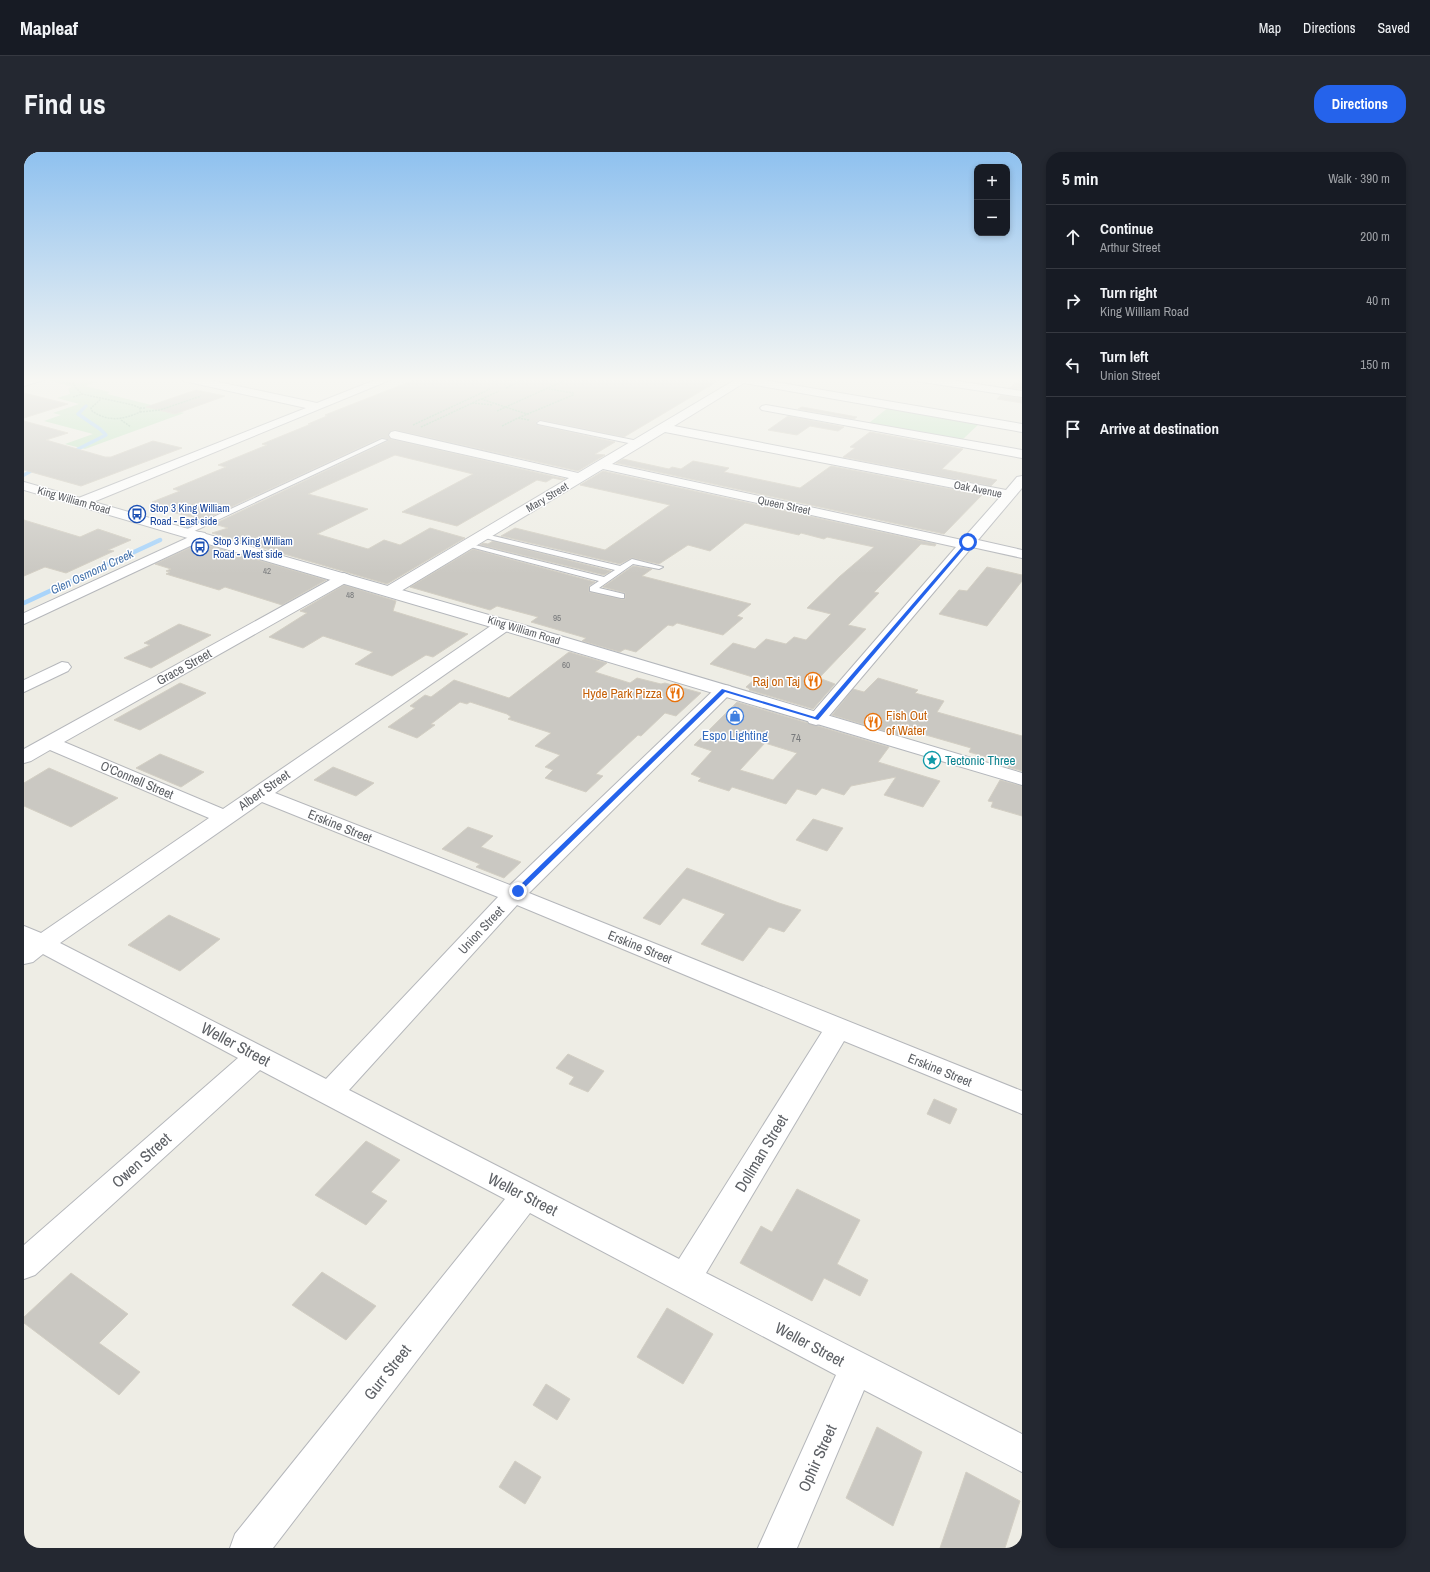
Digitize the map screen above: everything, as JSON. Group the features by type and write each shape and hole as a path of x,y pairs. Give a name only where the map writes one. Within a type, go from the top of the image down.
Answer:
{"street":[{"path":"81,502 228,443"},
{"path":"414,443 580,477"},
{"name":"Mary Street","path":"390,591 638,443"},
{"name":"Oak Avenue","path":"742,443 1009,495"},
{"path":"962,443 1022,454"},
{"name":"Queen Street","path":"601,465 967,544 1022,554"},
{"path":"816,719 1022,480"},
{"name":"King William Road","path":"24,486 390,591 724,690 816,719 1022,779"},
{"path":"24,619 193,534"},
{"name":"Grace Street","path":"24,757 344,578"},
{"name":"Albert Street","path":"30,945 225,817 504,625"},
{"path":"24,687 62,667"},
{"name":"Union Street","path":"330,1093 513,895 724,690"},
{"name":"O'Connell Street","path":"49,743 225,817"},
{"name":"Erskine Street","path":"258,793 513,895 1022,1103"},
{"name":"Weller Street","path":"30,945 258,1056 1022,1454"},
{"name":"Dollman Street","path":"685,1278 838,1028"},
{"name":"Owen Street","path":"24,1265 258,1056"},
{"name":"Gurr Street","path":"249,1548 526,1195"},
{"name":"Ophir Street","path":"777,1548 856,1368"}],"lane":[{"path":"193,534 378,443"},
{"path":"484,535 621,569"},
{"path":"467,545 605,580"},
{"path":"620,596 593,589 632,561 659,567"}],"green space":[{"path":"67,443 101,443 85,449 65,444"}],"building":[{"path":"24,443 57,443 105,457 111,457 147,443 162,443 182,448 81,486 24,470"},
{"path":"370,443 203,520 172,512 177,509 152,502 180,491 173,489 226,467 218,465 267,445 262,444"},
{"path":"383,443 409,443 565,479 562,480 553,478 546,482 537,480 457,526 402,512 473,474 395,455 308,494 368,509 317,534 368,549 384,540 400,545 430,528 465,538 387,584 212,533 228,528 214,524"},
{"path":"454,443 613,443 595,454 605,455 578,471"},
{"path":"855,443 931,443 963,449 942,469 997,480 991,486 843,457 855,448 850,447"},
{"path":"623,459 669,469 672,467 681,469 693,461 729,468 724,472 800,488 831,466 982,495 944,534 616,463"},
{"path":"603,471 936,544 935,546 921,544 874,592 879,593 848,625 866,629 819,678 835,684 813,709 749,690 750,689 746,687 756,678 710,664 733,643 755,649 766,639 786,644 794,637 806,640 831,614 807,608 839,577 874,547 827,537 824,539 801,533 799,535 745,523 710,551 688,545 659,564 632,558 620,564 501,536 515,528 605,550 670,505 580,485"},
{"path":"24,520 80,537 98,529 131,540 108,550 114,551 66,573 45,567 24,576"},
{"path":"493,541 611,571 604,575 480,545 483,543 488,544"},
{"path":"200,543 326,580 282,605 225,587 219,590 166,574 170,572 166,571 171,569 155,564"},
{"path":"473,549 595,582 589,586 589,592 621,599 625,599 625,593 603,587 633,566 652,569 642,576 751,604 737,616 743,618 723,635 677,623 673,626 668,625 636,652 625,649 620,652 582,641 586,638 531,622 538,617 497,606 490,610 410,587"},
{"path":"987,567 1022,575 1022,581 987,626 939,614 959,590 967,591"},
{"path":"344,585 396,601 393,611 468,634 433,657 426,655 392,676 355,664 373,652 323,636 303,648 269,637 307,613 300,611"},
{"path":"179,624 211,635 151,668 124,658 150,645 144,643"},
{"path":"569,652 607,663 595,672 630,683 637,678 661,684 665,683 701,693 676,716 665,713 641,736 638,735 596,774 603,776 586,792 545,778 553,770 545,767 560,755 535,746 551,733 508,719 511,717 507,714 470,702 467,704 460,702 431,724 435,725 417,738 388,727 415,708 410,706 425,695 431,697 454,680 509,698"},
{"path":"878,678 918,690 915,693 944,701 937,712 1022,736 1022,771 1008,767 1010,764 969,752 971,748 919,733 917,735 900,731 898,735 832,715 853,689 864,692"},
{"path":"180,683 206,693 140,730 114,720"},
{"path":"737,702 889,747 878,762 940,781 923,807 884,795 896,777 851,786 844,795 822,788 816,795 797,789 786,804 732,787 729,791 698,781 701,778 691,774 712,751 694,745","holes":["765,743 797,753 773,780 740,770"]},
{"path":"160,754 204,772 181,787 136,768"},
{"path":"333,767 374,783 356,796 314,780"},
{"path":"49,768 118,798 71,827 24,806 24,783"},
{"path":"1000,780 1022,786 1022,816 991,807 993,802 988,801"},
{"path":"813,819 843,828 827,851 796,840"},
{"path":"468,827 493,836 481,847 521,862 504,878 476,867 480,864 442,849"},
{"path":"687,868 801,910 784,932 769,927 743,961 701,944 725,914 683,898 660,925 643,918"},
{"path":"169,915 220,939 180,971 128,945"},
{"path":"568,1054 604,1071 588,1092 569,1084 574,1077 556,1068"},
{"path":"934,1099 957,1109 950,1124 927,1114"},
{"path":"366,1141 400,1160 371,1192 387,1201 366,1225 315,1195"},
{"path":"797,1189 860,1220 837,1264 868,1280 860,1296 824,1278 812,1301 740,1263 761,1226 772,1232"},
{"path":"322,1272 376,1306 346,1340 292,1305"},
{"path":"71,1273 128,1314 99,1343 140,1372 119,1395 24,1323 24,1317"},
{"path":"667,1308 713,1334 683,1384 637,1357"},
{"path":"546,1384 570,1399 557,1420 533,1405"},
{"path":"877,1427 922,1452 893,1526 846,1498"},
{"path":"515,1461 541,1477 525,1504 499,1487"},
{"path":"966,1472 1020,1501 1005,1548 940,1548"}],"waterway":[{"path":"72,452 90,443"},
{"path":"24,475 36,468"},
{"name":"Glen Osmond Creek","path":"188,527 210,516"},
{"name":"Glen Osmond Creek","path":"24,603 160,540"}],"place":[{"name":"Stop 3 King William Road - East side","path":"137,514"},
{"name":"Stop 3 King William Road - West side","path":"200,547"},
{"name":"Raj on Taj","path":"813,681"},
{"name":"Hyde Park Pizza","path":"675,693"},
{"name":"Espo Lighting","path":"735,716"},
{"name":"Fish Out of Water","path":"873,722"},
{"name":"Tectonic Three","path":"932,760"}],"route":[{"path":"518,891 724,690 816,719 968,542"}]}
